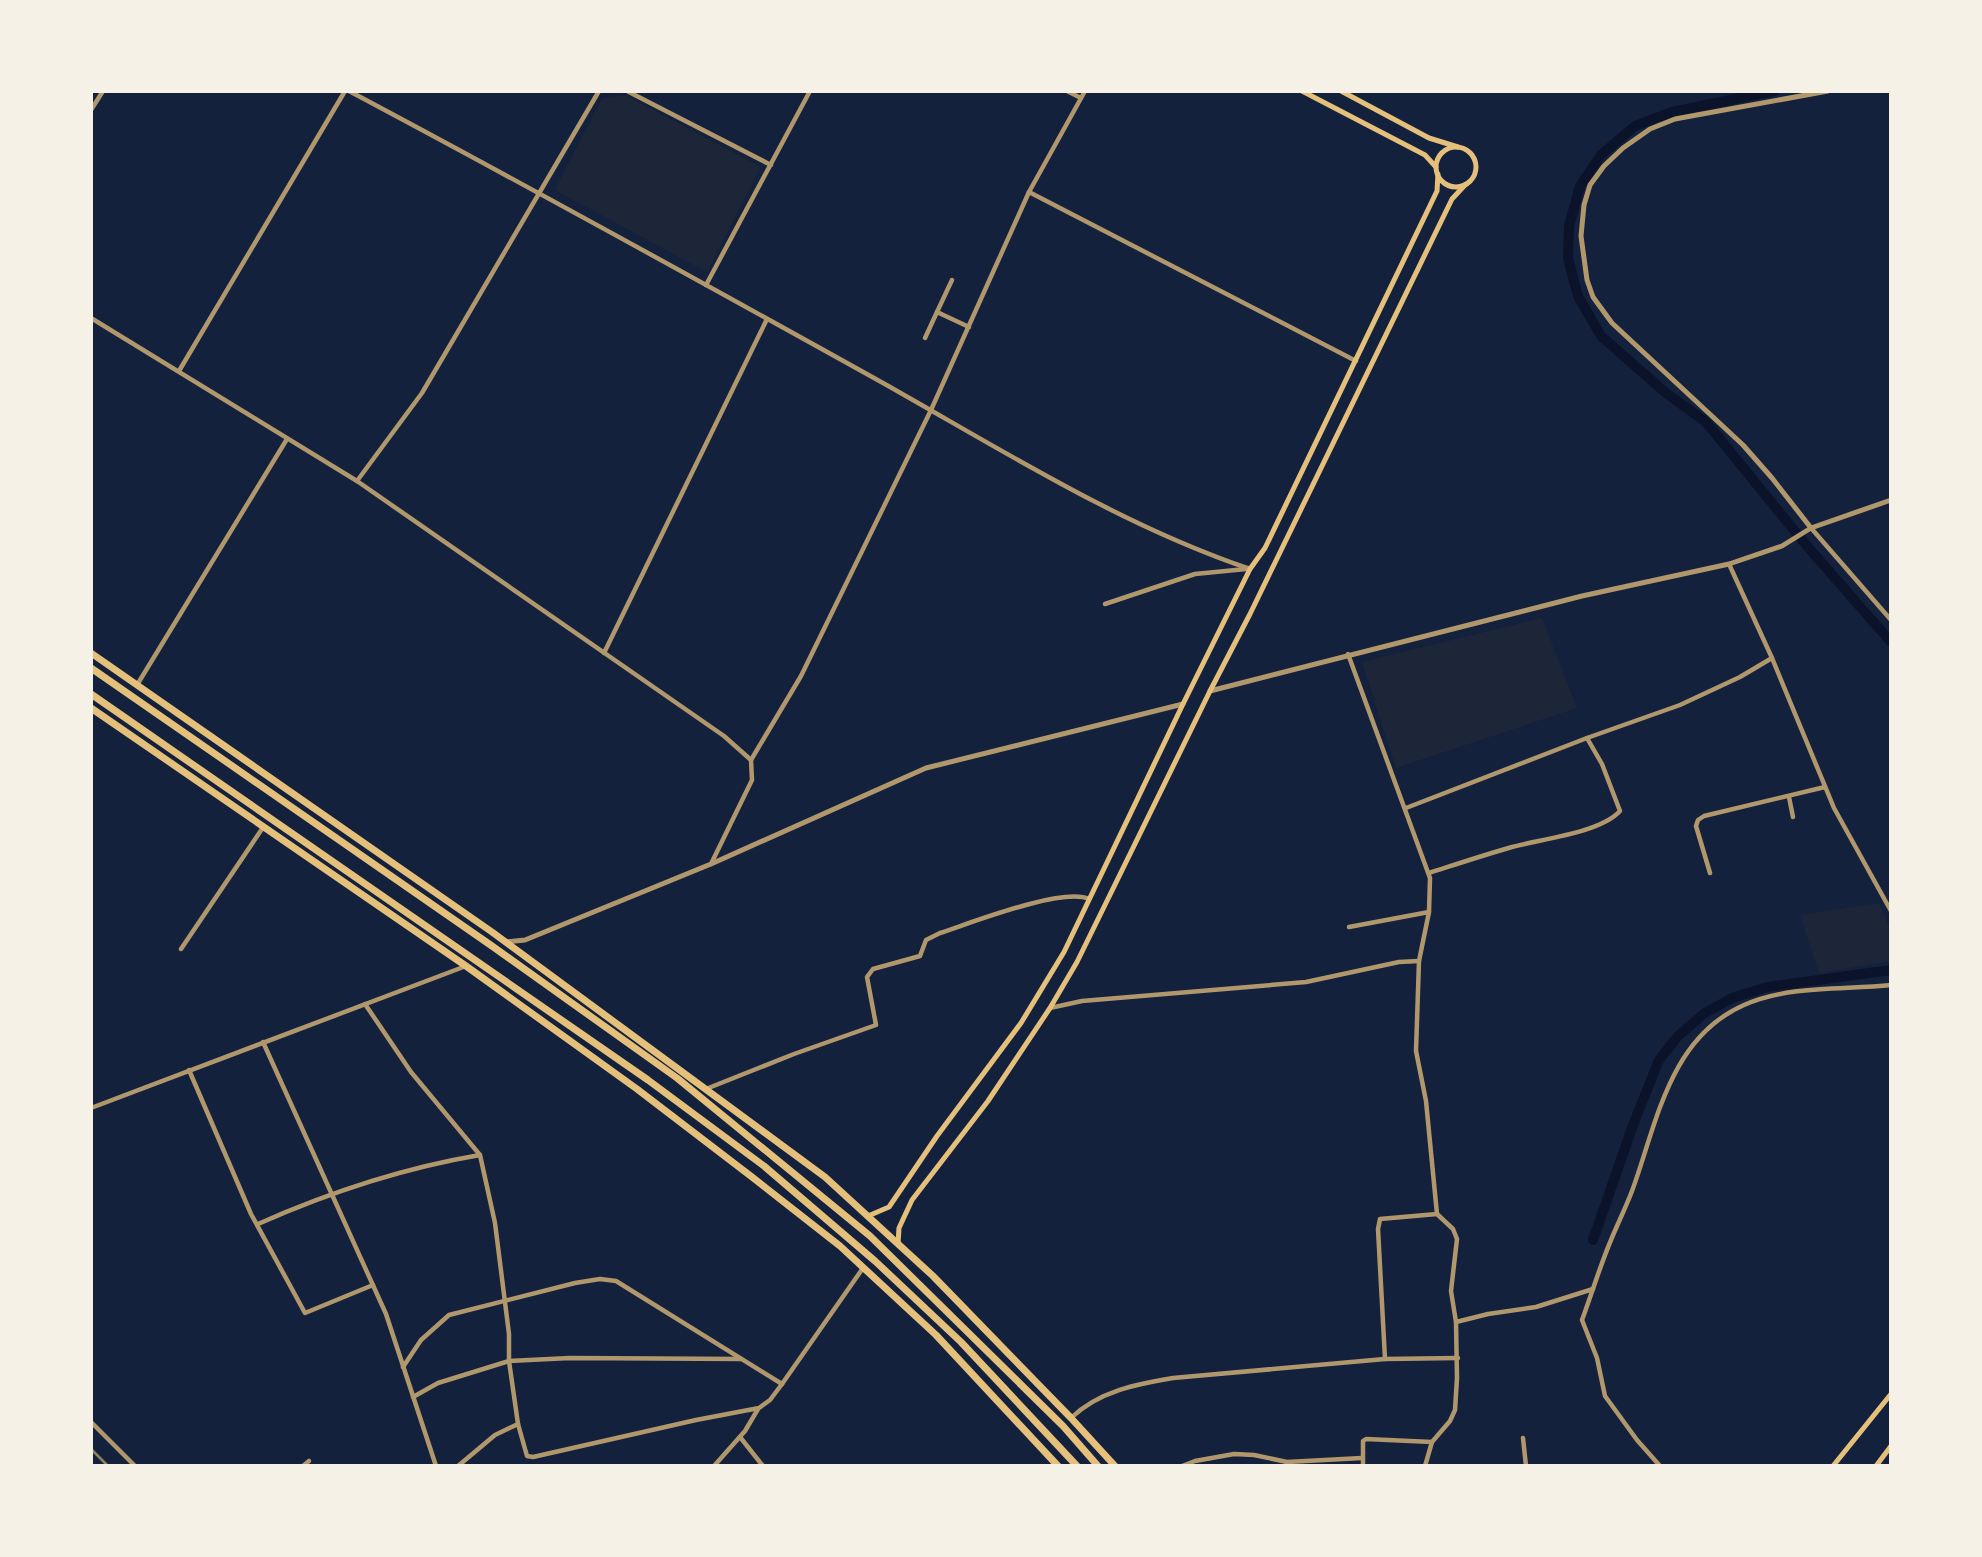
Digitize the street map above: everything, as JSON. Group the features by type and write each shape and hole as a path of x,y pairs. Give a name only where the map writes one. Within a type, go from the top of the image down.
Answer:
{"highway":[{"path":"91,653 505,942 824,1177 933,1276 1072,1418 1115,1466"},
{"path":"91,668 492,946 677,1078 870,1236 1063,1426 1098,1466"},
{"path":"91,694 638,1073 764,1166 875,1261 961,1342 1077,1466"},
{"path":"91,708 466,966 637,1088 763,1185 863,1267 936,1335 1058,1466"}],"main road":[{"path":"1302,91 1425,155 1446,184 1452,187 1465,185"},
{"path":"898,1244 899,1227 912,1200 988,1101 1077,962 1452,199 1474,176 1476,164 1470,152 1429,138 1341,91"},
{"path":"868,1216 889,1207 937,1136 1021,1023 1064,952 1250,569 1265,548 1437,191 1440,155 1445,150 1458,147"},
{"path":"1833,1466 1891,1394"},
{"path":"1876,1466 1891,1446"}],"street":[{"path":"91,110 103,91"},
{"path":"179,371 347,91 539,192 1058,483 1206,554 1250,569"},
{"path":"357,481 422,393 599,91"},
{"path":"627,91 771,165"},
{"path":"706,285 810,91"},
{"path":"1068,91 1081,98"},
{"path":"711,864 752,780 751,760 801,676 931,410 1029,192 1085,91"},
{"path":"1828,91 1675,119 1650,129 1623,148 1604,166 1590,185 1584,205 1581,236 1587,280 1593,297 1612,323 1743,445 1808,530 1891,620"},
{"path":"1029,192 1356,361"},
{"path":"925,338 952,280"},
{"path":"937,313 969,327"},
{"path":"91,318 357,481 723,736 751,760"},
{"path":"604,653 767,318"},
{"path":"138,685 286,439"},
{"path":"1210,691 1582,596 1728,564 1782,546 1808,530 1891,500"},
{"path":"1728,564 1772,658 1840,819 1891,911"},
{"path":"1104,604 1195,573 1250,569"},
{"path":"1348,654 1429,873 1429,912 1419,961 1416,1051 1426,1101 1437,1214 1453,1229 1457,1239 1451,1291 1458,1358 1455,1410 1450,1421 1433,1442 1426,1466"},
{"path":"1406,808 1680,705 1740,677 1772,658"},
{"path":"505,942 525,940 711,864 926,768 1183,704"},
{"path":"1429,873 1515,846 1583,831 1615,817 1620,811 1602,764 1587,738"},
{"path":"1710,873 1696,827 1698,820 1704,816 1825,787"},
{"path":"1789,797 1793,817"},
{"path":"180,948 264,826"},
{"path":"706,1090 876,1025 867,977 869,973 873,969 920,956 926,940 940,933 1047,900 1073,896 1089,899"},
{"path":"1349,927 1429,912"},
{"path":"524,956 525,940"},
{"path":"1050,1008 1082,1001 1306,982 1399,962 1419,961"},
{"path":"91,1108 466,966"},
{"path":"1660,1466 1605,1396 1597,1358 1582,1320 1610,1241 1632,1191 1667,1087 1675,1071 1700,1037 1726,1014 1765,997 1805,990 1891,985"},
{"path":"365,1004 411,1072 480,1155 495,1223 509,1334 509,1361 525,1454 533,1457 759,1408"},
{"path":"263,1042 386,1314 436,1466"},
{"path":"189,1070 251,1213 305,1313 373,1285"},
{"path":"258,1224 332,1194 418,1167 480,1155"},
{"path":"1385,1359 1378,1229 1380,1219 1437,1214"},
{"path":"714,1466 740,1437 759,1408 782,1384 863,1267"},
{"path":"403,1367 421,1340 449,1315 600,1279 616,1281 782,1384"},
{"path":"1456,1322 1536,1307 1593,1289"},
{"path":"413,1397 438,1383 509,1361 597,1358 743,1359"},
{"path":"1072,1418 1081,1409 1107,1394 1151,1382 1385,1359 1458,1358"},
{"path":"91,1422 135,1466"},
{"path":"458,1466 495,1435 518,1424"},
{"path":"740,1437 763,1466"},
{"path":"1523,1438 1526,1466"},
{"path":"1363,1466 1363,1441 1366,1439 1433,1442"},
{"path":"1182,1466 1234,1454 1287,1462 1362,1458"},
{"path":"303,1466 309,1461"}],"shaded area":[{"path":"625,95 761,167 707,272 555,190 602,98"},
{"path":"1542,618 1577,708 1396,768 1362,662"},
{"path":"1879,903 1891,931 1891,961 1819,973 1800,915"}],"waterway":[{"path":"1774,91 1672,112 1635,126 1601,155 1580,186 1569,226 1568,258 1578,296 1601,336 1666,393 1706,422 1807,546 1891,642"},
{"path":"1593,1240 1659,1060 1678,1036 1705,1013 1732,998 1767,987 1891,970"}],"railway":[{"path":"91,1449 108,1466"}]}
